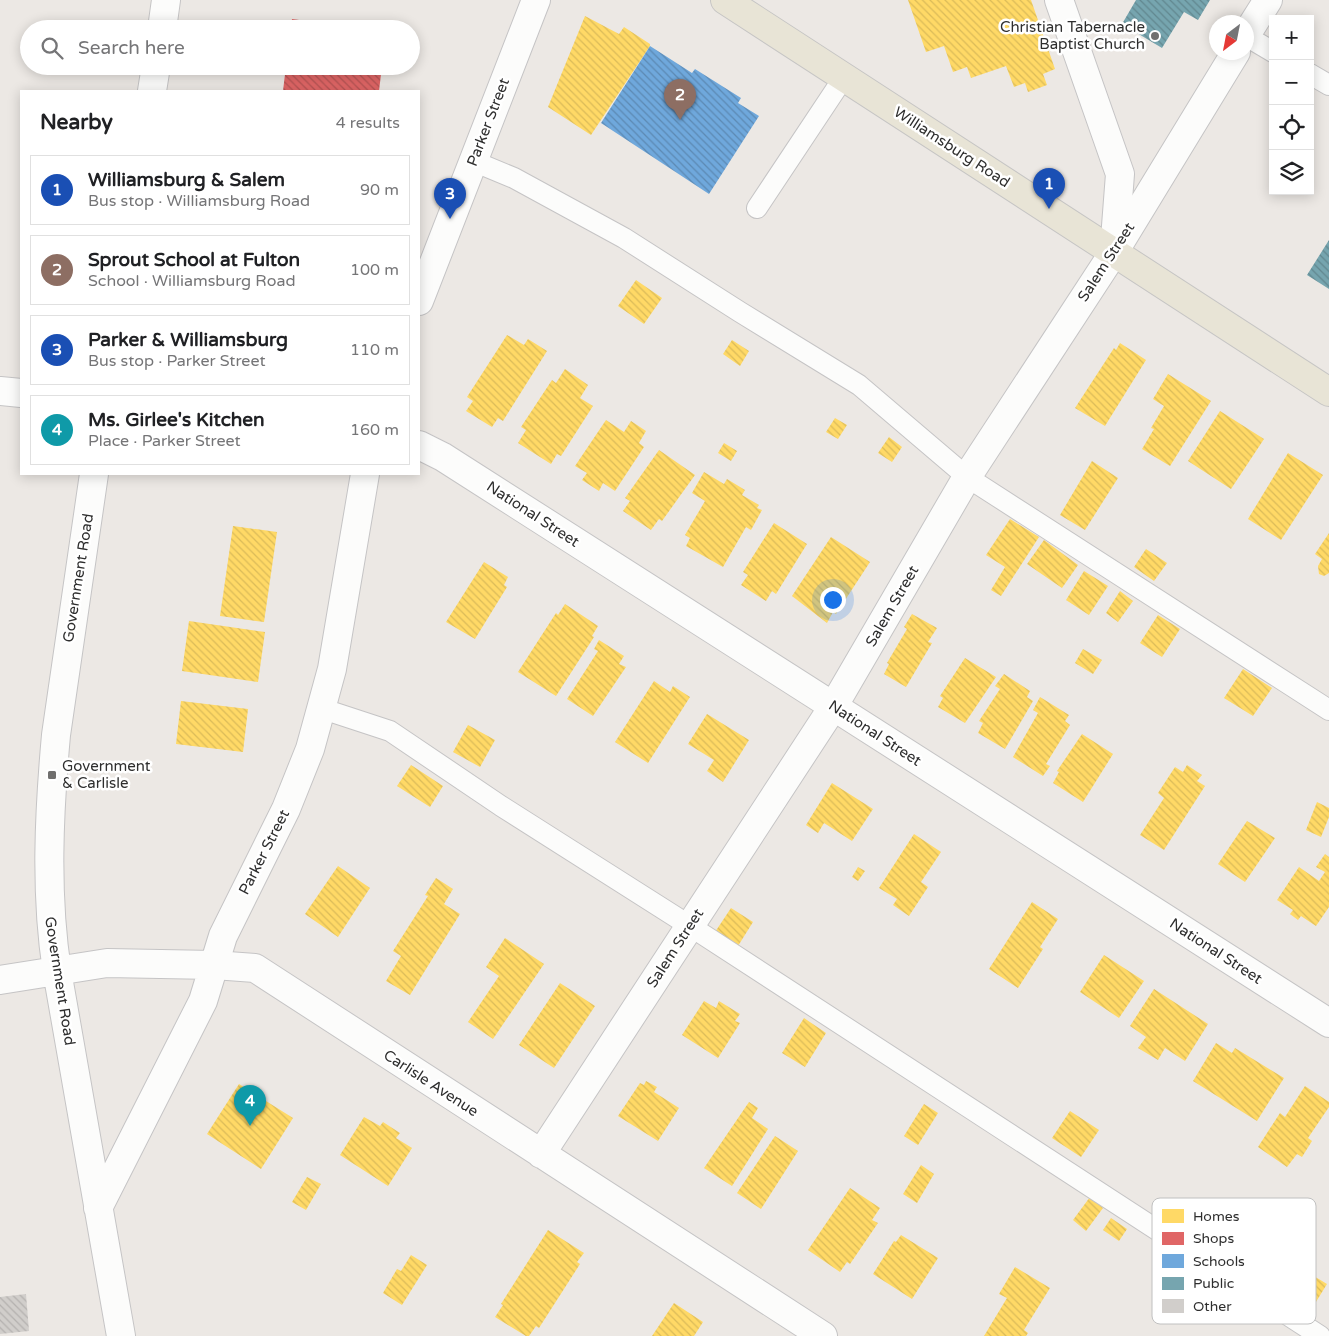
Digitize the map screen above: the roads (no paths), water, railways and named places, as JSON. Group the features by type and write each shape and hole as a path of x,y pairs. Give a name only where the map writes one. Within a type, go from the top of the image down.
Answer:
{"main road":[{"name":"Williamsburg Road","path":"726,0 1329,392"}],"street":[{"path":"163,20 166,0"},
{"name":"Parker Street","path":"420,297 536,0"},
{"path":"1059,0 1120,174 1114,252"},
{"path":"1254,23 1268,0"},
{"name":"Salem Street","path":"541,1154 833,706 967,477 1114,252 1231,60"},
{"path":"152,90 155,75"},
{"path":"0,391 20,393"},
{"name":"National Street","path":"420,446 452,462 1329,1023"},
{"name":"Government Road","path":"94,475 63,678 52,775 49,912 57,971 121,1336"},
{"name":"Parker Street","path":"98,1208 203,1001 236,906 292,796 322,710 332,669 364,475"},
{"name":"Carlisle Avenue","path":"0,980 107,963 214,965 255,968 823,1336"}],"lane":[{"path":"1254,41 1269,50"},
{"path":"1314,76 1329,85"},
{"path":"757,208 844,77"},
{"path":"473,161 514,178 624,238 740,312 859,384 967,477 1329,710"},
{"path":"322,710 390,731 501,806 690,926 1152,1227"},
{"path":"1302,1324 1320,1336"}],"place":[{"name":"Christian Tabernacle Baptist Church","path":"1155,36"},
{"name":"Sprout School at Fulton","path":"680,120"},
{"name":"Williamsburg & Salem","path":"1049,209"},
{"name":"Parker & Williamsburg","path":"450,219"},
{"name":"Government & Carlisle","path":"52,775"},
{"name":"Ms. Girlee's Kitchen","path":"250,1126"}]}
